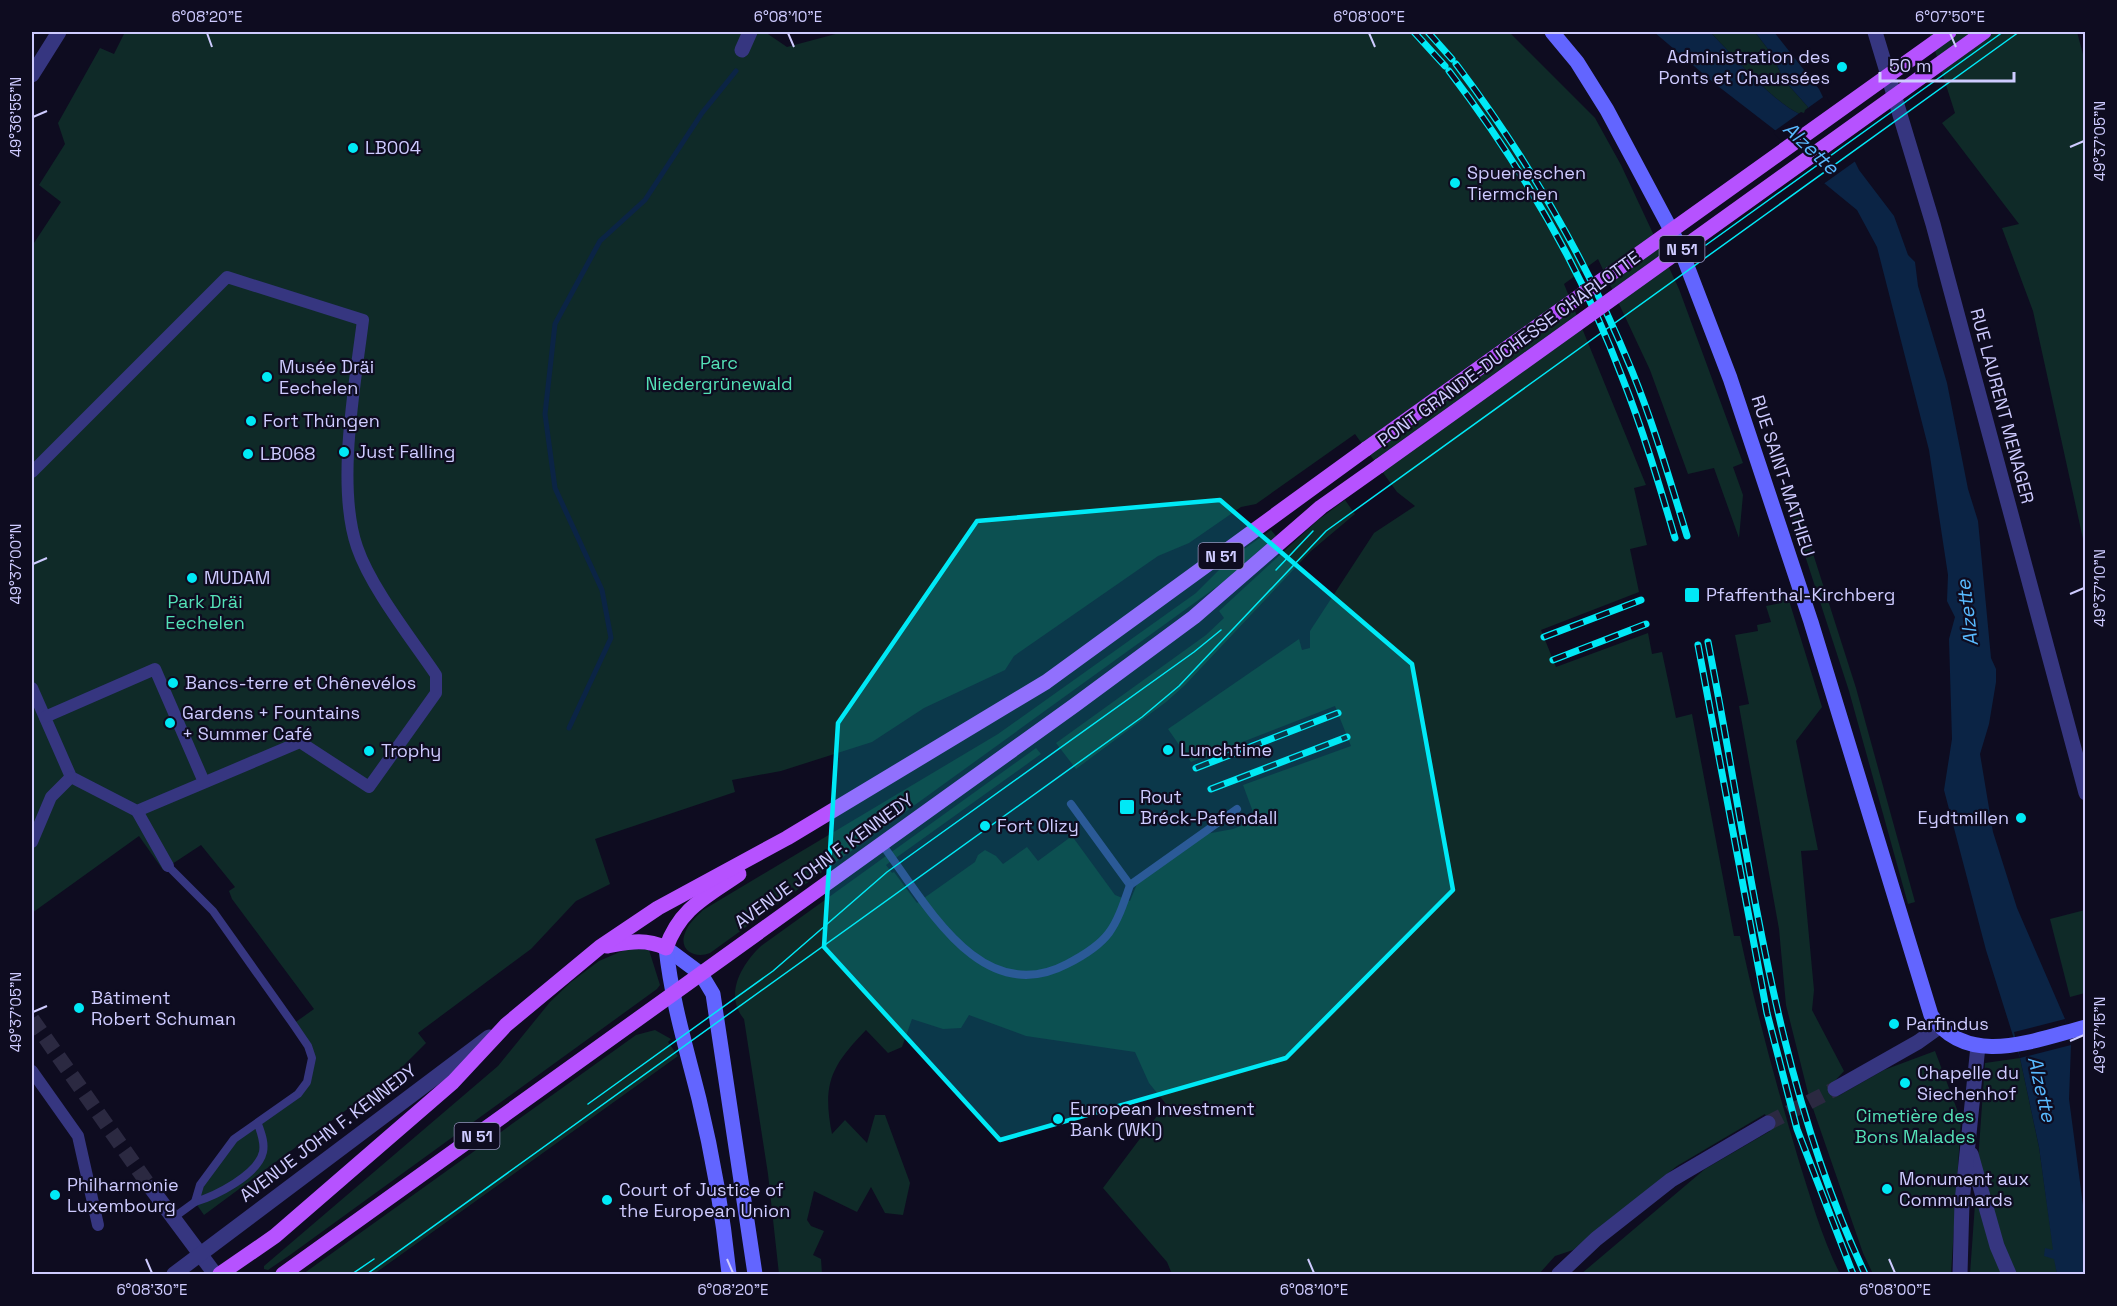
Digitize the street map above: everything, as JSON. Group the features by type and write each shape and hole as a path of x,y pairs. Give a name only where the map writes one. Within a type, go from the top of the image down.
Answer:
{"main road":[{"name":"RUE SAINT-MATHIEU","path":"1552,32 1577,62 1607,110 1683,256 1730,378 1808,612 1925,1004 1939,1026"},
{"name":"PONT GRANDE-DUCHESSE CHARLOTTE","path":"1366,449 1949,32"},
{"name":"PONT GRANDE-DUCHESSE CHARLOTTE","path":"1379,466 1984,32"},
{"name":"AVENUE JOHN F. KENNEDY","path":"220,1275 275,1236 444,1090 506,1025 600,947 658,908 787,838 1076,663 1366,449"},
{"name":"AVENUE JOHN F. KENNEDY","path":"282,1275 1194,616 1321,507 1379,466"},
{"name":"N 51","path":"600,947 640,940 652,941 666,948 672,930 684,914 787,838"},
{"path":"666,948 701,974 713,994 718,1011 755,1275"},
{"path":"666,948 671,995 699,1098 720,1199 729,1275"},
{"path":"1939,1026 1964,1042 1978,1046 2017,1045 2085,1027"}],"street":[{"path":"32,75 59,32"},
{"path":"742,50 750,32"},
{"name":"RUE LAURENT MENAGER","path":"1875,32 1933,224 2085,793"},
{"path":"32,472 227,277 363,320 354,389 347,485 349,520 357,548 369,573 436,675 436,693 369,787 300,742 137,811"},
{"path":"45,717 155,669 204,782"},
{"path":"32,688 36,706 45,717 70,777 137,811 168,866"},
{"path":"32,842 51,797 70,777"},
{"name":"AVENUE JOHN F. KENNEDY","path":"174,1275 199,1253 506,1025"},
{"path":"1835,1089 1918,1042 1939,1026"},
{"path":"1960,1275 1962,1202 1978,1046"},
{"path":"32,1071 78,1136 98,1225"},
{"path":"1559,1275 1596,1239 1671,1180 1768,1123"},
{"path":"1969,1145 1984,1206 2009,1275"},
{"path":"151,1188 215,1275"}],"lane":[{"path":"1071,804 1130,885"},
{"path":"881,843 954,938 976,959 994,969 1014,975 1033,976 1054,971 1107,938 1117,922 1130,885 1237,809"},
{"path":"168,866 213,911 310,1052 311,1071 307,1082 298,1094 234,1139 200,1185 195,1202"},
{"path":"173,1218 195,1202 216,1196 256,1166 263,1152 263,1137 258,1124"}],"highlighted area":[{"path":"1220,500 1412,664 1453,890 1286,1058 1000,1140 824,947 838,723 977,521"}],"green space":[{"path":"125,32 765,32 787,47 843,32 1509,32 1595,118 1621,165 1679,289 1743,463 1733,467 1743,495 1739,538 1714,468 1688,474 1650,370 1598,259 1564,284 1646,485 1634,488 1647,545 1630,549 1639,592 1541,630 1556,667 1648,633 1652,654 1662,652 1676,718 1692,714 1734,936 1740,936 1767,1047 1798,1158 1822,1231 1840,1274 1581,1274 1705,1169 1770,1131 1765,1114 1677,1166 1573,1250 1555,1256 1539,1274 1172,1274 1167,1262 1103,1188 1166,1104 1149,1083 1135,1052 1026,1036 969,1015 961,1028 943,1029 912,1019 902,1047 888,1053 866,1030 845,1054 837,1066 829,1089 829,1117 832,1134 845,1120 867,1143 875,1115 885,1115 910,1183 903,1215 885,1213 871,1187 857,1212 814,1191 807,1220 811,1226 824,1231 813,1255 821,1259 822,1274 779,1274 768,1174 744,1019 735,1000 735,990 747,962 761,946 1036,748 1041,754 886,865 917,903 975,862 978,855 985,850 996,856 1003,864 1027,847 1038,861 1072,836 1115,895 1130,901 1137,884 1206,834 1233,829 1256,820 1243,785 1351,746 1335,706 1191,762 1168,729 1299,639 1302,650 1310,648 1310,631 1374,533 1415,506 1397,492 1355,434 1256,504 1241,507 1189,543 1158,556 1014,656 1005,670 924,708 872,742 781,771 732,780 735,792 595,839 610,884 576,901 531,949 418,1033 426,1043 395,1074 204,1215 195,1202 203,1182 214,1165 242,1134 307,1082 312,1058 293,1024 314,1009 232,899 229,891 235,887 201,845 163,870 139,836 32,913 32,246 61,202 39,185 65,144 58,123 100,48 114,54"},
{"path":"1710,32 1755,32 1771,53 1784,80 1808,107 1807,117 1795,112 1769,92"},
{"path":"1929,32 2077,32 2086,65 2085,548 2033,311 2002,228 2019,224 1942,123 1955,113"},
{"path":"1793,491 1856,688 1915,902 1908,904 1849,691 1785,494"},
{"path":"1345,500 1355,514 1311,551 1185,685 1166,702 1076,769 1056,743 1206,635 1224,618 1219,611 1318,520"},
{"path":"1271,530 1276,536 1222,583 710,953 699,955 686,949 683,939 686,930 703,910 998,734 1196,593 1230,559"},
{"name":"Cimetière des Bons Malades","path":"1787,594 1822,707 1796,741 1818,850 1801,851 1814,990 1812,1010 1844,1071 1833,1083 1838,1096 1884,1070 1935,1051 1961,1120 1951,1274 1873,1274 1863,1253 1809,1097 1786,1005 1779,929 1739,706 1749,704 1735,635 1758,631 1757,625 1771,622 1766,606 1781,603 1779,597"},
{"path":"2085,910 2085,993 2070,997 2050,919"},
{"path":"629,948 649,950 660,985 657,989 290,1255 268,1270 264,1269 264,1266 498,1066 550,1002 571,982 599,961"},
{"path":"655,1030 671,1039 668,1042 678,1056 374,1274 303,1274 636,1035"},
{"path":"2020,1058 2039,1147 2057,1274 1970,1274 1985,1063"}],"water":[{"name":"Alzette","path":"1654,32 1710,32 1769,92 1795,112 1807,117 1808,107 1784,80 1771,53 1755,32 1774,32 1819,89 1859,170 1894,216 1908,255 1915,262 1918,286 1947,383 1968,489 1978,521 1991,658 1996,669 1989,724 1980,754 1993,832 2017,908 2065,1019 2071,1045 2069,1099 2085,1220 2085,1274 2057,1274 2054,1259 2044,1256 2045,1248 2053,1250 2039,1147 2020,1058 1986,950 1944,790 1952,739 1949,639 1955,617 1947,601 1948,575 1929,450 1877,247 1857,210 1824,183 1780,134 1714,83"}],"pier":[{"path":"1826,95 1857,160 1822,185 1773,132 1801,112 1804,113"},
{"path":"2065,1019 2071,1045 2020,1058 2014,1032"}],"waterway":[{"path":"569,728 611,638 602,590 555,488 545,414 555,324 600,241 645,200 702,113 736,71"}],"tunnel":[{"path":"32,1019 151,1188"},
{"path":"1768,1123 1835,1089"}],"tram line":[{"path":"1706,245 2003,32"},
{"path":"367,1274 1142,717 1179,686 1326,531 2019,32"},
{"path":"1276,570 1313,531"},
{"path":"588,1104 773,971 887,872 1194,652 1221,630"},
{"path":"352,1274 374,1259"}],"railway":[{"path":"1414,32 1445,66"},
{"path":"1428,32 1452,59"},
{"path":"1456,64 1508,137 1531,174 1596,290 1640,391 1687,536"},
{"path":"1449,71 1524,180 1588,296 1637,417 1675,538"},
{"path":"1544,637 1641,600"},
{"path":"1553,660 1646,624"},
{"path":"1708,642 1767,964 1786,1043 1807,1122 1833,1199 1865,1274"},
{"path":"1698,645 1767,1013 1797,1129 1853,1274"},
{"path":"1196,768 1338,713"},
{"path":"1211,789 1347,737"}],"place":[{"name":"Administration des Ponts et Chaussées","path":"1842,67"},
{"name":"LB004","path":"353,148"},
{"name":"Spueneschen Tiermchen","path":"1455,183"},
{"name":"Musée Dräi Eechelen","path":"267,377"},
{"name":"Fort Thüngen","path":"251,421"},
{"name":"Just Falling","path":"344,452"},
{"name":"LB068","path":"248,454"},
{"name":"MUDAM","path":"192,578"},
{"name":"Pfaffenthal-Kirchberg","path":"1692,595"},
{"name":"Bancs-terre et Chênevélos","path":"173,683"},
{"name":"Gardens + Fountains + Summer Café","path":"170,723"},
{"name":"Lunchtime","path":"1168,750"},
{"name":"Trophy","path":"369,751"},
{"name":"Rout Bréck-Pafendall","path":"1127,807"},
{"name":"Eydtmillen","path":"2021,818"},
{"name":"Fort Olizy","path":"985,826"},
{"name":"Bâtiment Robert Schuman","path":"79,1008"},
{"name":"Parfindus","path":"1894,1024"},
{"name":"Chapelle du Siechenhof","path":"1905,1083"},
{"name":"European Investment Bank (WKI)","path":"1058,1119"},
{"name":"Monument aux Communards","path":"1887,1189"},
{"name":"Philharmonie Luxembourg","path":"55,1195"},
{"name":"Court of Justice of the European Union","path":"607,1200"}],"park label":[{"name":"Parc Niedergrünewald","path":"719,373"},
{"name":"Park Dräi Eechelen","path":"205,612"}]}
